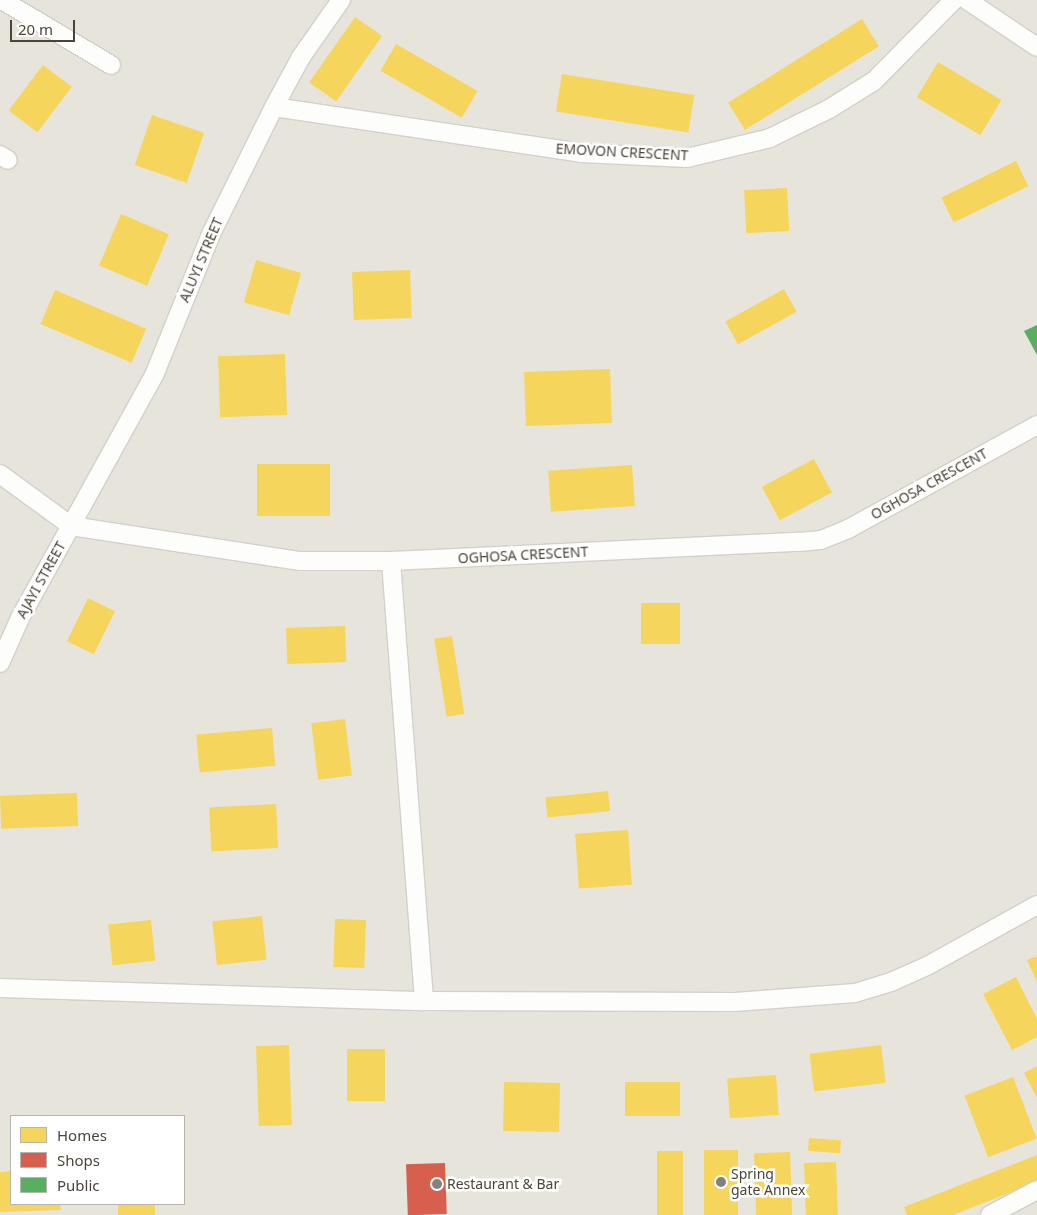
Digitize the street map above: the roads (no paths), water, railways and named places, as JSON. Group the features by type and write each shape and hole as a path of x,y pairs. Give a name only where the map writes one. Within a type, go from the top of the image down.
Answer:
{"street":[{"path":"2,0 111,65"},
{"name":"ALUYI STREET","path":"71,526 154,373 212,232 274,107 301,57 340,0"},
{"name":"EMOVON CRESCENT","path":"274,107 580,153 687,158 770,138 829,109 874,81 954,0"},
{"path":"967,0 1037,47"},
{"name":"OGHOSA CRESCENT","path":"0,474 71,526 300,560 391,562 821,540 848,529 1037,425"},
{"name":"AJAYI STREET","path":"0,663 20,618 71,526"},
{"path":"391,562 424,1001"},
{"path":"0,988 424,1001 736,1002 856,992 891,982 927,966 1037,905"},
{"path":"990,1215 1037,1190"}],"place":[{"name":"Spring gate Annex","path":"721,1182"},
{"name":"Restaurant & Bar","path":"437,1184"}]}
